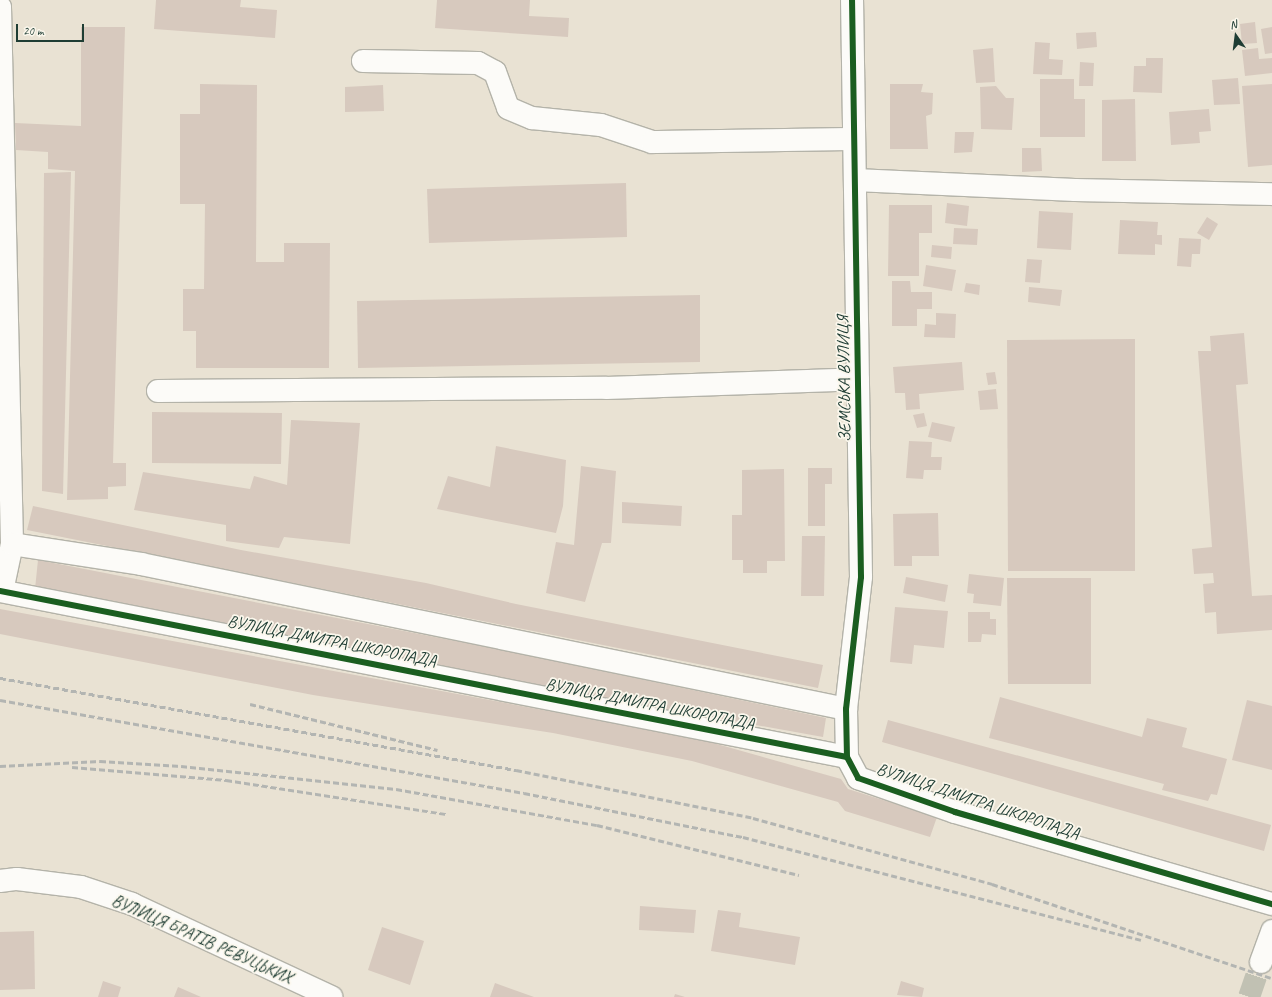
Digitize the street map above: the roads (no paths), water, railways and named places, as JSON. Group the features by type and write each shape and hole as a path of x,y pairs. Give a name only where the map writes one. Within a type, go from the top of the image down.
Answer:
{"street":[{"name":"ЗЕМСЬКА ВУЛИЦЯ","path":"847,757 846,709 861,577 852,0"},
{"path":"0,7 3,309 12,544 1,591"},
{"path":"363,60 478,63 495,72 508,108 532,118 601,125 652,142 854,139"},
{"path":"855,180 1075,190 1272,194"},
{"path":"158,391 606,388 858,379"},
{"path":"12,544 141,564 846,709"},
{"name":"ВУЛИЦЯ ДМИТРА ШКОРОПАДА","path":"1,591 847,757 858,778 955,812 1272,904"},
{"name":"ВУЛИЦЯ БРАТІВ РЕВУЦЬКИХ","path":"0,881 17,879 81,887 132,904 331,997"},
{"path":"1261,962 1272,931"}],"tunnel":[{"path":"1249,997 1261,962"}],"railway":[{"path":"0,678 516,770 753,818 992,884 1272,978"},
{"path":"0,700 524,793 743,837 1144,941"},
{"path":"250,704 437,750"},
{"path":"0,766 100,761 181,766 396,789 597,825 799,875"},
{"path":"72,767 226,780 446,814"}]}
